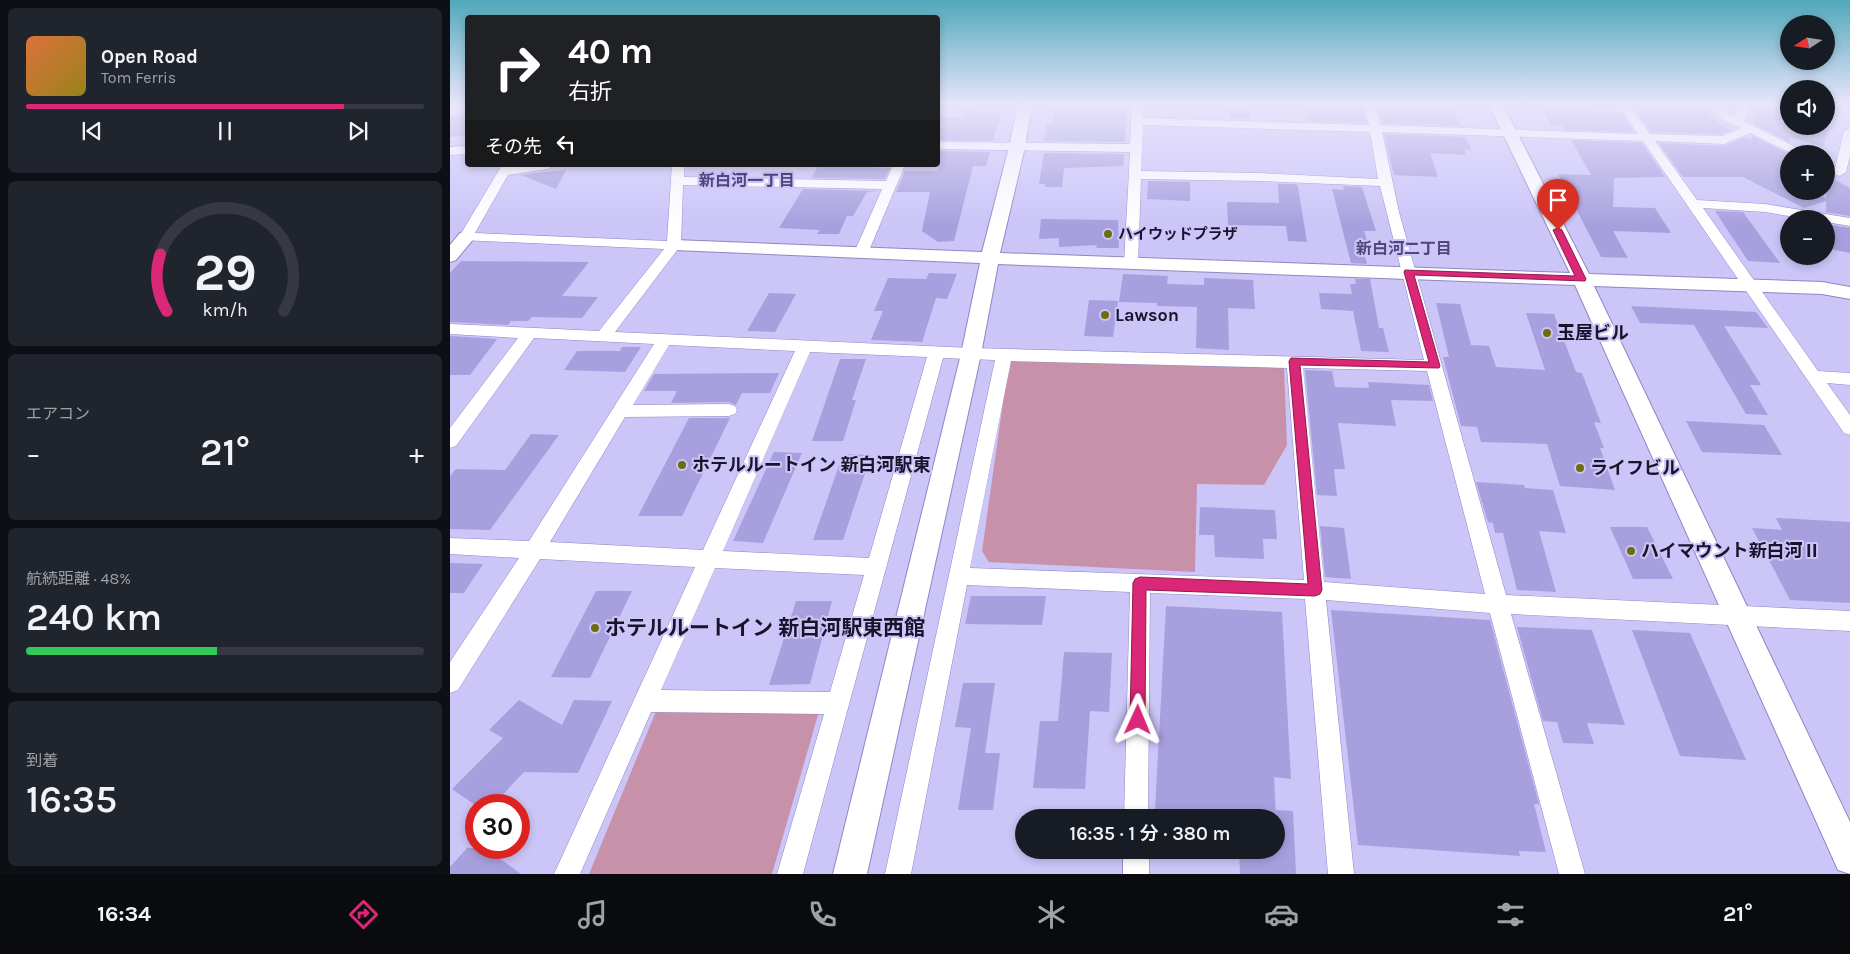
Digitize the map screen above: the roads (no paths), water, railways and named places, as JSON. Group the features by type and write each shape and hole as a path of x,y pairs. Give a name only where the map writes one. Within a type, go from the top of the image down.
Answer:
{"street":[{"path":"850,874 971,354 990,258 1018,144"},
{"path":"1131,264 1136,144"},
{"path":"1379,144 1386,183 1409,272 1497,604 1572,874"},
{"path":"1516,144 1582,279 1850,858"},
{"path":"1651,144 1850,428"},
{"path":"1845,175 1849,144"},
{"path":"940,146 1136,148"},
{"path":"450,152 465,150"},
{"path":"450,256 466,237 507,168 521,167"},
{"path":"603,336 674,245 678,167"},
{"path":"860,252 898,167"},
{"path":"1136,175 1259,177 1386,183"},
{"path":"678,181 889,186"},
{"path":"1692,204 1765,208 1850,222"},
{"path":"466,237 1131,264 1749,285 1822,288 1850,293"},
{"path":"450,329 971,354 1435,366"},
{"path":"450,441 530,333"},
{"path":"450,682 534,551 664,340"},
{"path":"567,874 805,346"},
{"path":"790,874 937,352"},
{"path":"898,874 1004,354"},
{"path":"1294,361 1341,874"},
{"path":"1814,376 1850,379"},
{"path":"621,411 729,410"},
{"path":"450,546 877,567"},
{"path":"959,576 1315,590 1497,604 1850,621"},
{"path":"1136,809 1140,583"},
{"path":"646,701 839,703"},
{"path":"1136,859 1136,874"}],"place":[{"name":"ハイウッドプラザ","path":"1108,234"},
{"name":"Lawson","path":"1105,315"},
{"name":"玉屋ビル","path":"1547,333"},
{"name":"ホテルルートイン 新白河駅東","path":"682,465"},
{"name":"ライフビル","path":"1580,468"},
{"name":"ハイマウント新白河Ⅱ","path":"1631,551"},
{"name":"ホテルルートイン 新白河駅東西館","path":"595,628"}],"district":[{"name":"新白河一丁目","path":"747,180"},
{"name":"新白河二丁目","path":"1404,248"}]}
